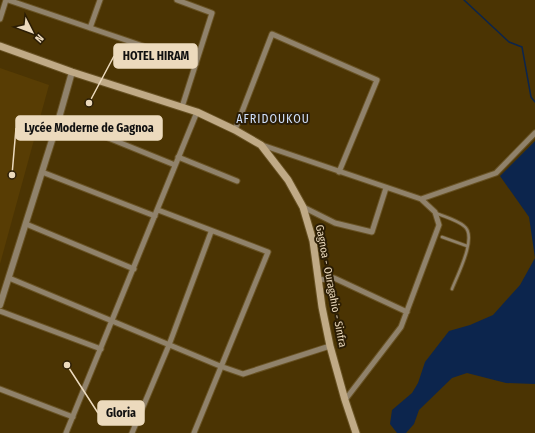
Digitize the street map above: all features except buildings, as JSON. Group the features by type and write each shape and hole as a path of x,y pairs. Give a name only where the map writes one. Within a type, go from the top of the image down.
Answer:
{"main road":[{"name":"Gagnoa - Ouragahio - Sinfra","path":"0,46 72,72 197,112 235,130 261,145 288,180 303,207 313,241 322,306 330,346 356,433"}],"street":[{"path":"0,19 7,0 196,64"},
{"path":"90,28 100,0"},
{"path":"177,0 212,13 182,107"},
{"path":"235,130 272,34 377,80 339,172"},
{"path":"0,306 72,72"},
{"path":"66,433 197,112"},
{"path":"59,118 175,165"},
{"path":"421,198 496,173 535,133"},
{"path":"261,145 386,188 421,198 435,212 439,225 401,327 345,400"},
{"path":"178,157 237,181"},
{"path":"42,172 155,216"},
{"path":"303,207 335,223 372,232 386,188"},
{"path":"158,210 211,232 268,252 220,366 194,433"},
{"path":"26,224 134,269"},
{"path":"132,433 169,345 211,232"},
{"path":"9,278 113,320 220,366 243,374 330,346"},
{"path":"319,280 334,278 407,312"},
{"path":"0,311 101,349"},
{"path":"0,389 73,417"}],"lane":[{"path":"435,212 461,224 468,229 470,238 452,289"},
{"path":"442,237 468,246"}],"shaded area":[{"path":"0,68 49,85 0,264"}],"water":[{"path":"535,141 535,258 529,217 500,176"},
{"path":"535,258 535,384 506,383 467,373 452,378 419,410 414,424 406,433 397,433 390,424 392,410 412,393 418,383 425,362 449,331 470,325 493,315 520,285"}],"waterway":[{"path":"464,0 509,42 522,47 531,97 535,102"}],"place":[{"name":"HOTEL HIRAM","path":"89,103"},
{"name":"Lycée Moderne de Gagnoa","path":"12,175"},
{"name":"Gloria","path":"67,365"}],"district":[{"name":"AFRIDOUKOU","path":"273,119"}]}
